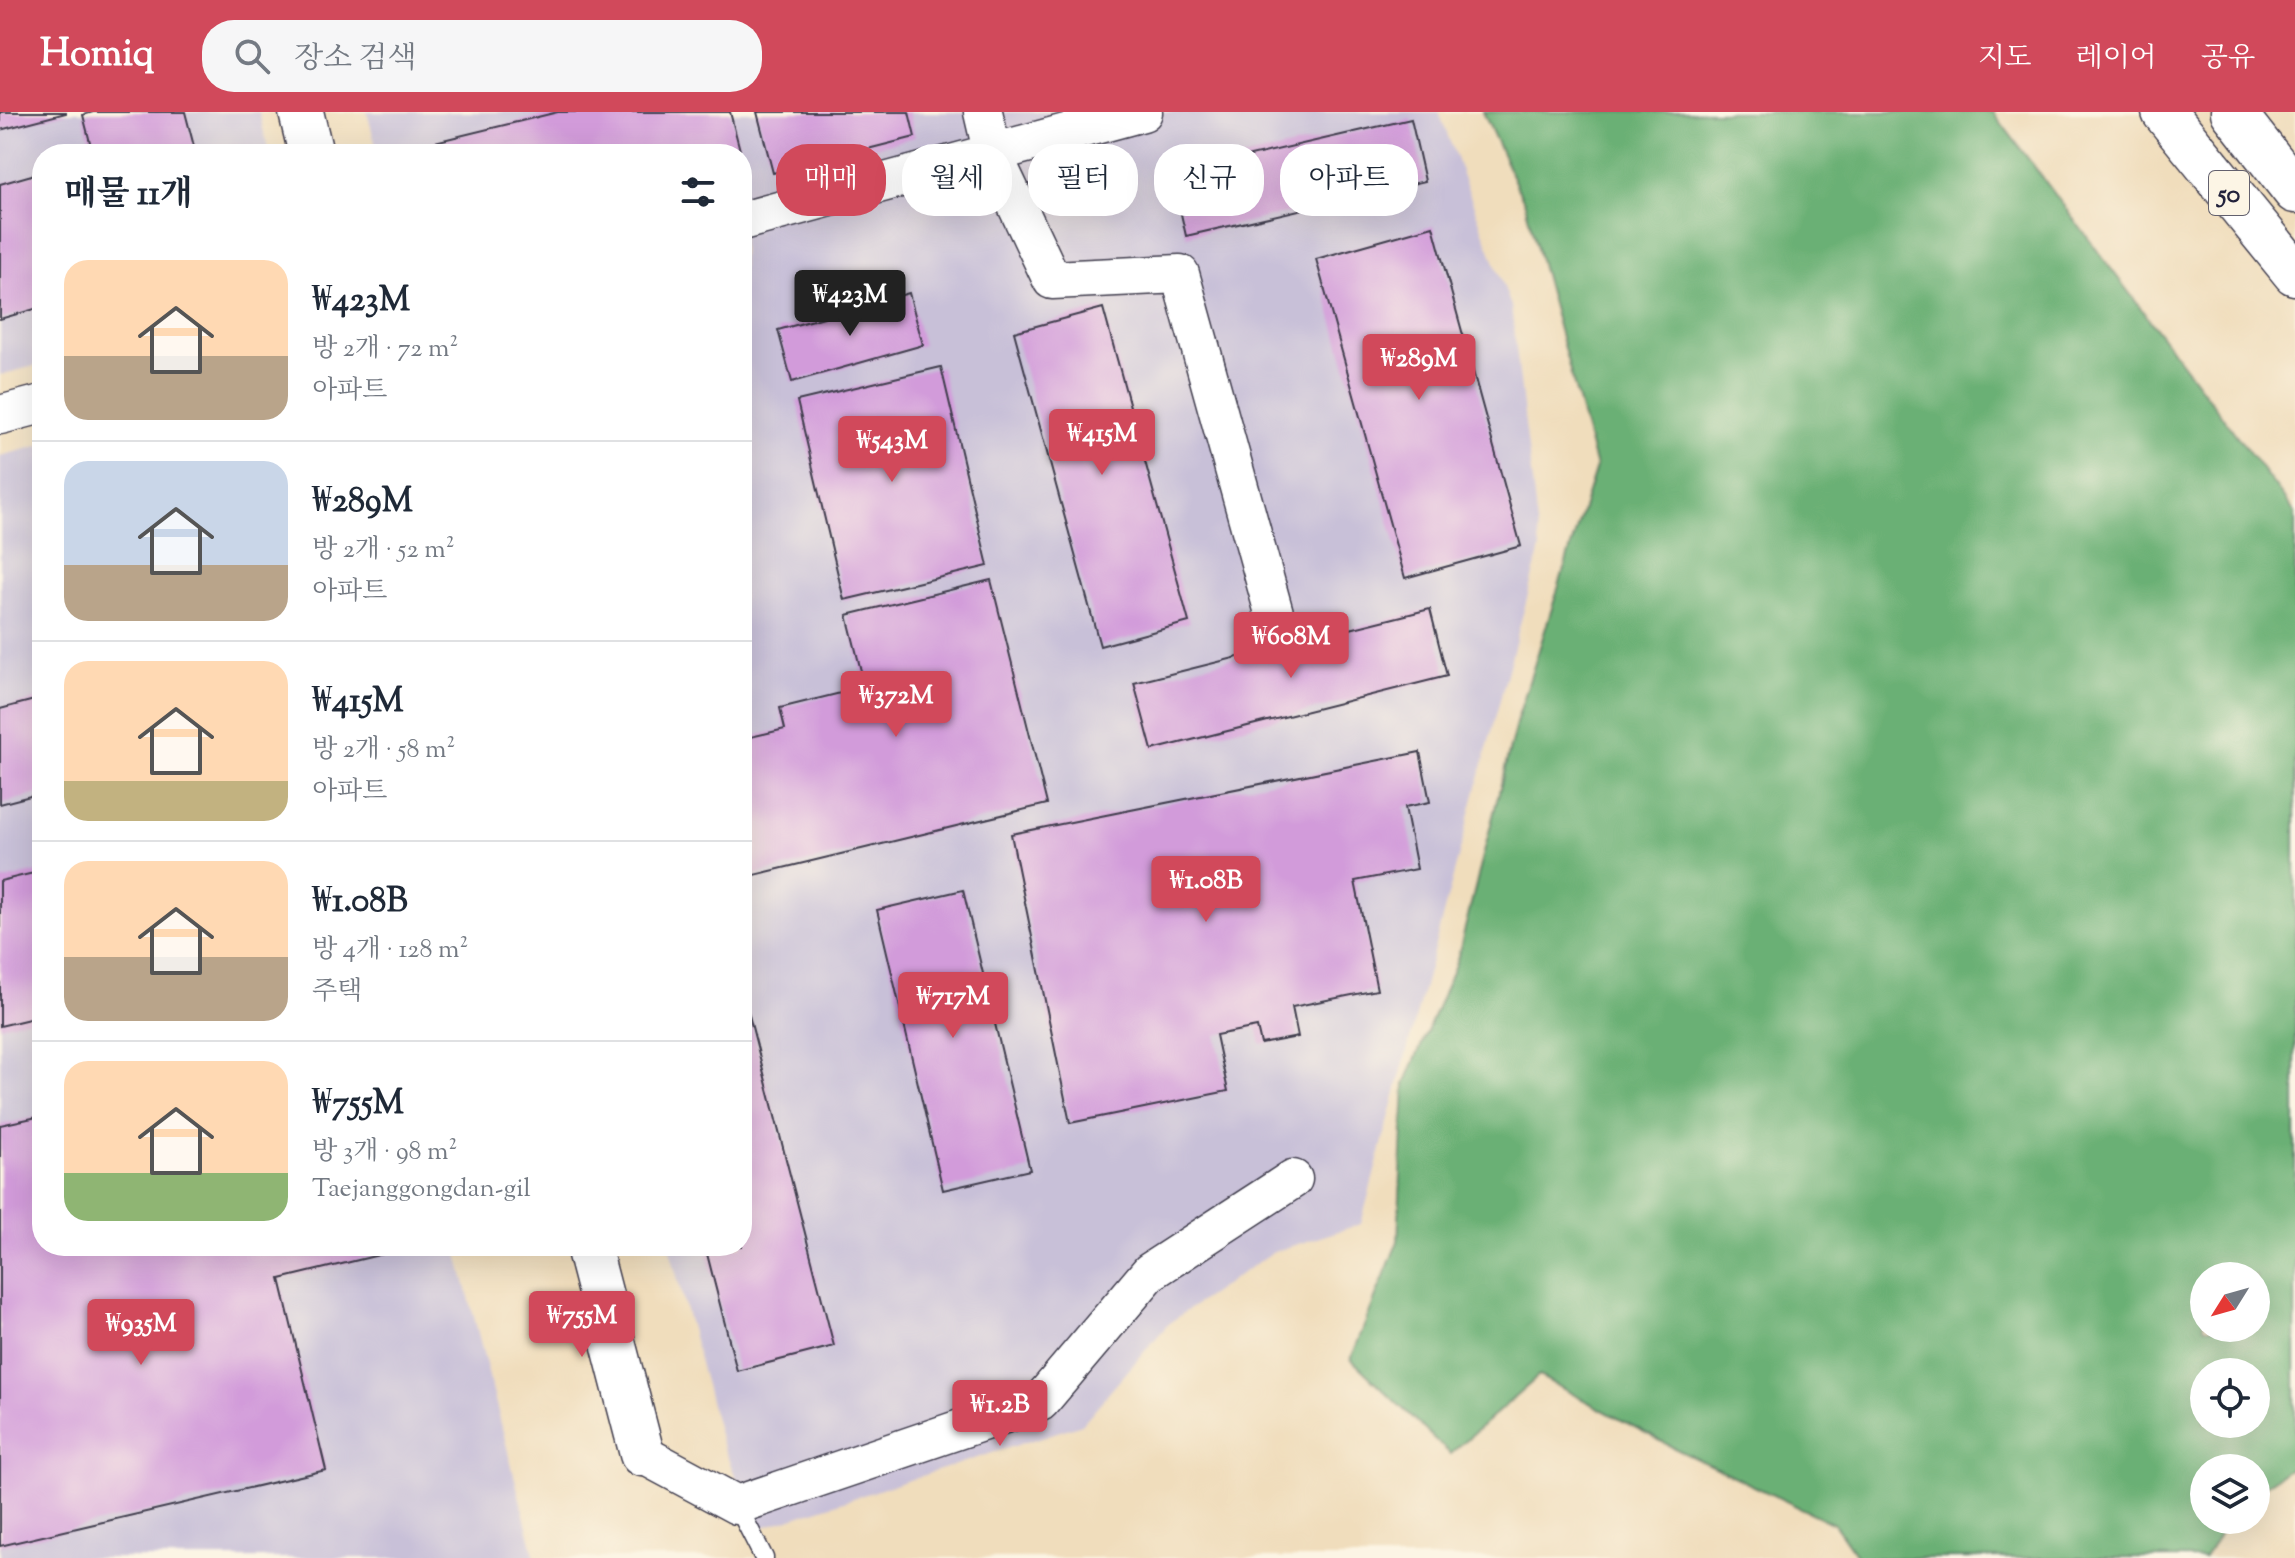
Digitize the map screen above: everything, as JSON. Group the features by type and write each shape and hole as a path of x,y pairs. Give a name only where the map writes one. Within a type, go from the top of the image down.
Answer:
{"main road":[{"path":"301,112 309,144"},
{"name":"50","path":"2164,112 2295,273"},
{"name":"50","path":"2233,112 2295,191"},
{"path":"591,1256 642,1454"}],"street":[{"path":"983,112 990,144"},
{"path":"1012,150 1143,112"},
{"path":"752,218 902,179"},
{"path":"1012,195 1052,280 1180,274 1274,613"},
{"path":"0,415 32,407"},
{"path":"642,1454 737,1505 1040,1402 1150,1272 1293,1179"}],"lane":[{"path":"737,1505 764,1558"}],"shaded area":[{"path":"0,112 259,112 267,144 32,144 32,367 0,375"},
{"path":"367,112 1439,112 1511,306 1540,549 1361,1224 1273,1252 1169,1323 1082,1424 758,1529 721,1442 672,1256 752,1256 752,144 375,144"},
{"path":"32,448 32,1256 459,1256 535,1558 0,1558 0,456"}],"green space":[{"path":"1483,112 1993,112 2295,513 2295,1465 2270,1482 2270,1454 2190,1454 2190,1534 2220,1534 2205,1558 1858,1558 1834,1524 1674,1448 1539,1376 1450,1454 1351,1359 1398,1241 1405,1084 1457,960 1517,720 1596,467 1525,204"}],"building":[{"path":"0,112 66,112 66,113 0,130"},
{"path":"93,112 185,112 193,144 90,144 83,115"},
{"path":"558,112 730,112 738,144 426,144"},
{"path":"757,112 909,112 915,137 886,144 776,144 776,172 773,173"},
{"path":"1411,119 1417,144 1302,144"},
{"path":"1280,149 1280,214 1186,236 1181,216 1264,216 1264,153"},
{"path":"1418,150 1425,181 1418,183"},
{"path":"32,175 32,310 0,319 0,184"},
{"path":"1433,226 1521,546 1405,578 1316,259"},
{"path":"909,293 923,345 792,382 778,330"},
{"path":"1103,308 1189,622 1100,646 1014,332"},
{"path":"941,367 988,566 844,600 797,401"},
{"path":"991,580 1047,804 752,876 752,737 785,729 780,708 865,687 847,615"},
{"path":"1430,609 1447,676 1152,750 1134,683"},
{"path":"32,701 32,796 0,804 0,709"},
{"path":"1420,752 1430,802 1405,807 1417,869 1355,881 1377,990 1292,1007 1298,1037 1261,1044 1257,1027 1216,1035 1228,1091 1070,1123 1011,834"},
{"path":"32,873 32,1018 0,1026 0,881"},
{"path":"963,890 1030,1170 943,1190 877,910"},
{"path":"752,1027 834,1346 737,1371 708,1256 752,1256"},
{"path":"32,1118 32,1256 375,1256 280,1279 326,1470 0,1546 0,1125"}]}
